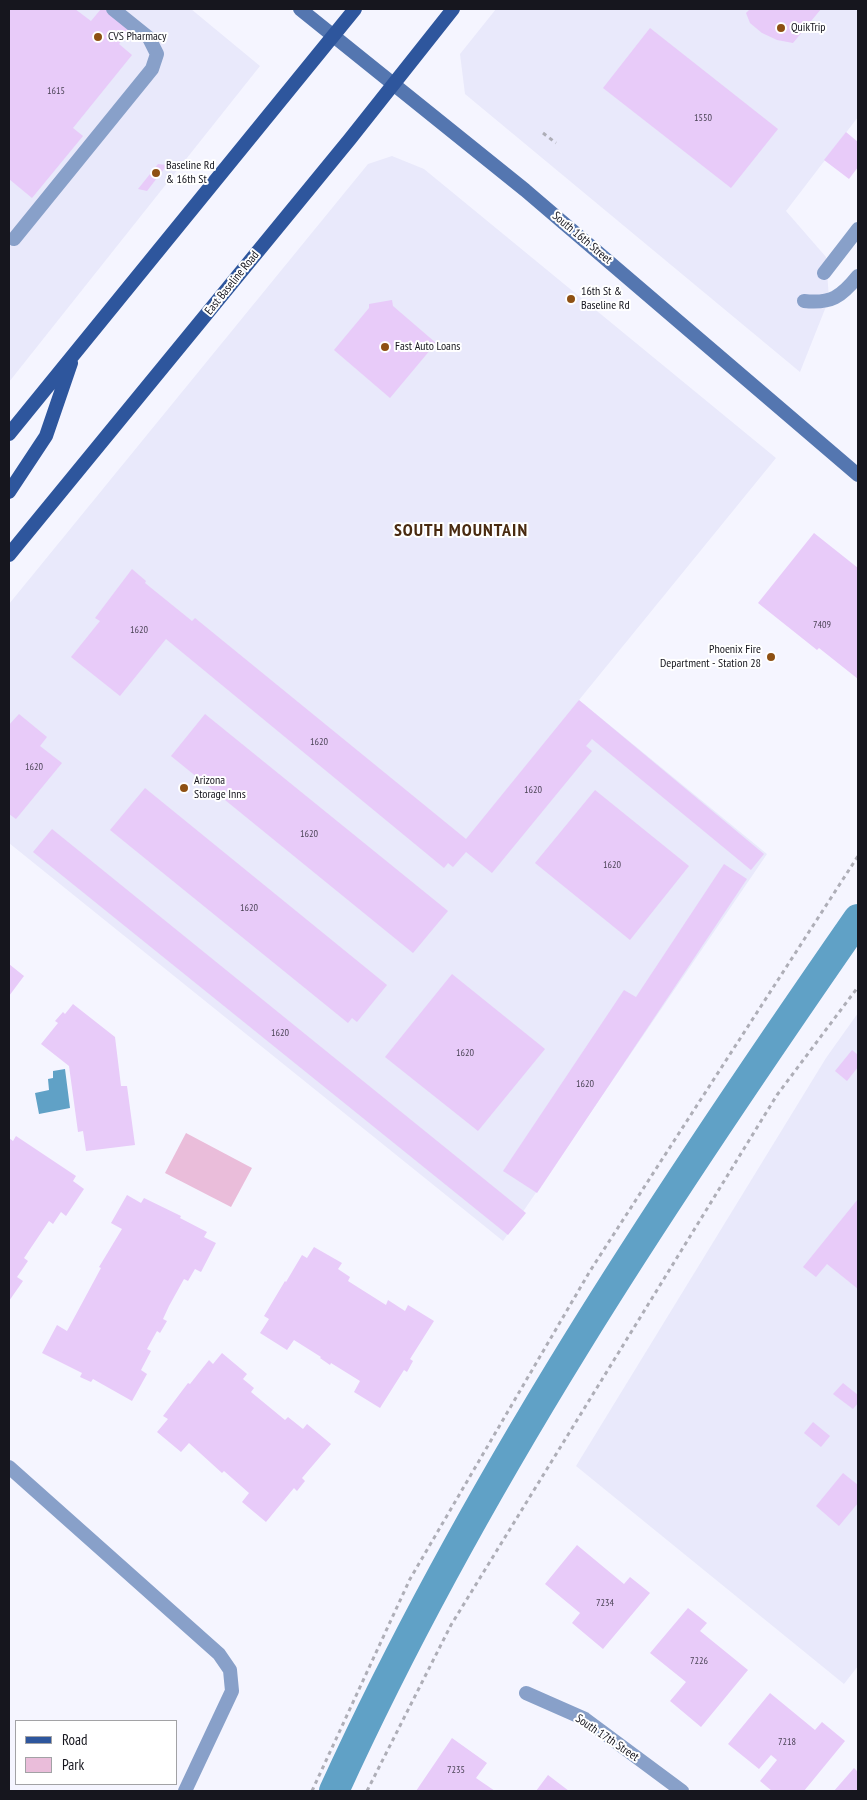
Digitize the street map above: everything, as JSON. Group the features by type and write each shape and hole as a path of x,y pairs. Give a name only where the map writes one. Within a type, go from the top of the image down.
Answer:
{"main road":[{"name":"South 16th Street","path":"300,9 525,190 858,475"},
{"path":"9,434 355,9"},
{"name":"East Baseline Road","path":"9,555 394,84 453,9"},
{"path":"9,492 46,436 74,355"}],"street":[{"path":"14,239 152,69 156,54 149,38 113,9"},
{"path":"824,273 858,229"},
{"path":"804,301 822,303 844,293 858,276"},
{"path":"9,1467 219,1654 230,1670 232,1691 185,1791"},
{"name":"South 17th Street","path":"526,1693 585,1719 682,1791"}],"path":[{"path":"543,133 556,144"},
{"path":"312,1791 410,1579 425,1553 590,1271 858,856"},
{"path":"367,1791 452,1625 777,1095 858,987"}],"shaded area":[{"path":"9,9 191,9 260,66 9,382"},
{"path":"496,9 858,9 858,117 786,211 826,257 829,299 800,372 465,94 460,54"},
{"path":"392,156 424,169 776,458 579,700 767,854 503,1241 9,843 9,604 368,164"},
{"path":"858,1013 858,1666 844,1684 576,1466 826,1058"}],"green space":[{"path":"186,1133 252,1168 231,1207 165,1173"}],"water":[{"path":"65,1069 70,1108 39,1114 35,1093 49,1090 48,1079 53,1078 53,1071"}],"building":[{"name":"CVS Pharmacy","path":"9,9 75,9 91,21 101,9 119,9 136,22 119,44 132,55 73,128 83,136 32,198 9,179"},
{"name":"QuikTrip","path":"750,9 821,9 793,43 777,40 762,33 750,23 746,13"},
{"path":"650,28 778,129 731,188 603,88"},
{"path":"846,132 858,142 858,167 849,179 824,160"},
{"path":"158,164 167,165 147,191 138,189"},
{"name":"Fast Auto Loans","path":"392,300 393,306 436,343 390,398 334,350 369,308 369,304"},
{"path":"814,533 858,568 858,679 819,648 817,650 758,603"},
{"path":"132,569 146,581 145,583 192,621 195,618 466,839 579,700 764,854 751,870 592,739 586,746 592,751 492,873 466,852 453,867 448,863 444,868 166,639 120,696 71,657 100,621 95,618"},
{"path":"19,714 47,737 40,746 62,763 16,819 9,814 9,725"},
{"path":"205,714 448,911 413,953 171,756"},
{"path":"145,788 387,985 357,1022 352,1018 348,1023 110,830"},
{"path":"595,790 689,866 630,940 535,863"},
{"path":"52,829 526,1213 508,1235 33,852"},
{"path":"724,864 747,879 537,1193 503,1171 624,990 636,997"},
{"path":"9,964 24,976 9,996"},
{"path":"452,974 545,1049 478,1131 385,1057"},
{"path":"73,1004 115,1037 121,1086 127,1086 135,1145 86,1151 83,1131 78,1132 69,1066 41,1044 58,1023 55,1021 63,1012 65,1014"},
{"path":"852,1050 858,1055 858,1067 847,1081 835,1071"},
{"path":"16,1136 76,1176 73,1181 84,1189 66,1216 61,1212 53,1224 49,1221 24,1258 28,1261 17,1277 23,1281 9,1301 9,1138 13,1141"},
{"path":"127,1195 141,1203 144,1198 181,1216 180,1218 207,1232 204,1237 216,1243 201,1272 195,1269 188,1281 184,1279 169,1306 163,1319 167,1321 160,1333 157,1331 147,1349 151,1351 141,1370 147,1374 132,1401 93,1379 91,1382 80,1377 82,1373 42,1353 57,1325 67,1331 101,1268 99,1267 122,1229 111,1223"},
{"path":"858,1199 858,1289 827,1264 816,1277 803,1267"},
{"path":"314,1247 342,1263 338,1269 350,1277 348,1281 386,1305 388,1300 405,1311 408,1305 434,1321 410,1359 413,1361 407,1372 404,1370 380,1408 354,1392 360,1381 331,1363 330,1365 294,1340 287,1350 260,1333 269,1319 264,1316 285,1281 302,1255 307,1258"},
{"path":"222,1353 247,1374 243,1379 254,1388 251,1392 285,1420 288,1417 303,1429 307,1424 331,1444 302,1478 305,1481 297,1491 294,1488 266,1522 242,1502 249,1493 224,1471 222,1473 189,1443 181,1452 157,1432 168,1419 163,1416 188,1383 190,1384 209,1360 213,1364"},
{"path":"843,1383 858,1395 858,1403 853,1409 833,1394"},
{"path":"813,1422 830,1436 821,1447 804,1433"},
{"path":"843,1473 858,1485 858,1503 839,1526 816,1506"},
{"path":"577,1545 624,1584 630,1577 650,1593 603,1649 572,1623 580,1613 545,1584"},
{"path":"688,1608 707,1623 700,1631 748,1670 701,1727 670,1701 686,1682 650,1653"},
{"path":"770,1693 815,1730 822,1722 845,1741 804,1791 772,1791 760,1781 777,1760 771,1755 759,1769 728,1744"},
{"path":"452,1738 487,1763 476,1778 495,1791 416,1791"},
{"path":"854,1768 858,1772 858,1791 834,1791"},
{"path":"548,1775 569,1791 536,1791"}],"waterway":[{"path":"334,1791 389,1676 448,1563 576,1343 715,1129 858,919"}],"place":[{"name":"QuikTrip","path":"781,28"},
{"name":"CVS Pharmacy","path":"98,37"},
{"name":"Baseline Rd & 16th St","path":"156,173"},
{"name":"16th St & Baseline Rd","path":"571,299"},
{"name":"Fast Auto Loans","path":"385,347"},
{"name":"Phoenix Fire Department - Station 28","path":"771,657"},
{"name":"Arizona Storage Inns","path":"184,788"}],"district":[{"name":"SOUTH MOUNTAIN","path":"461,531"}]}
